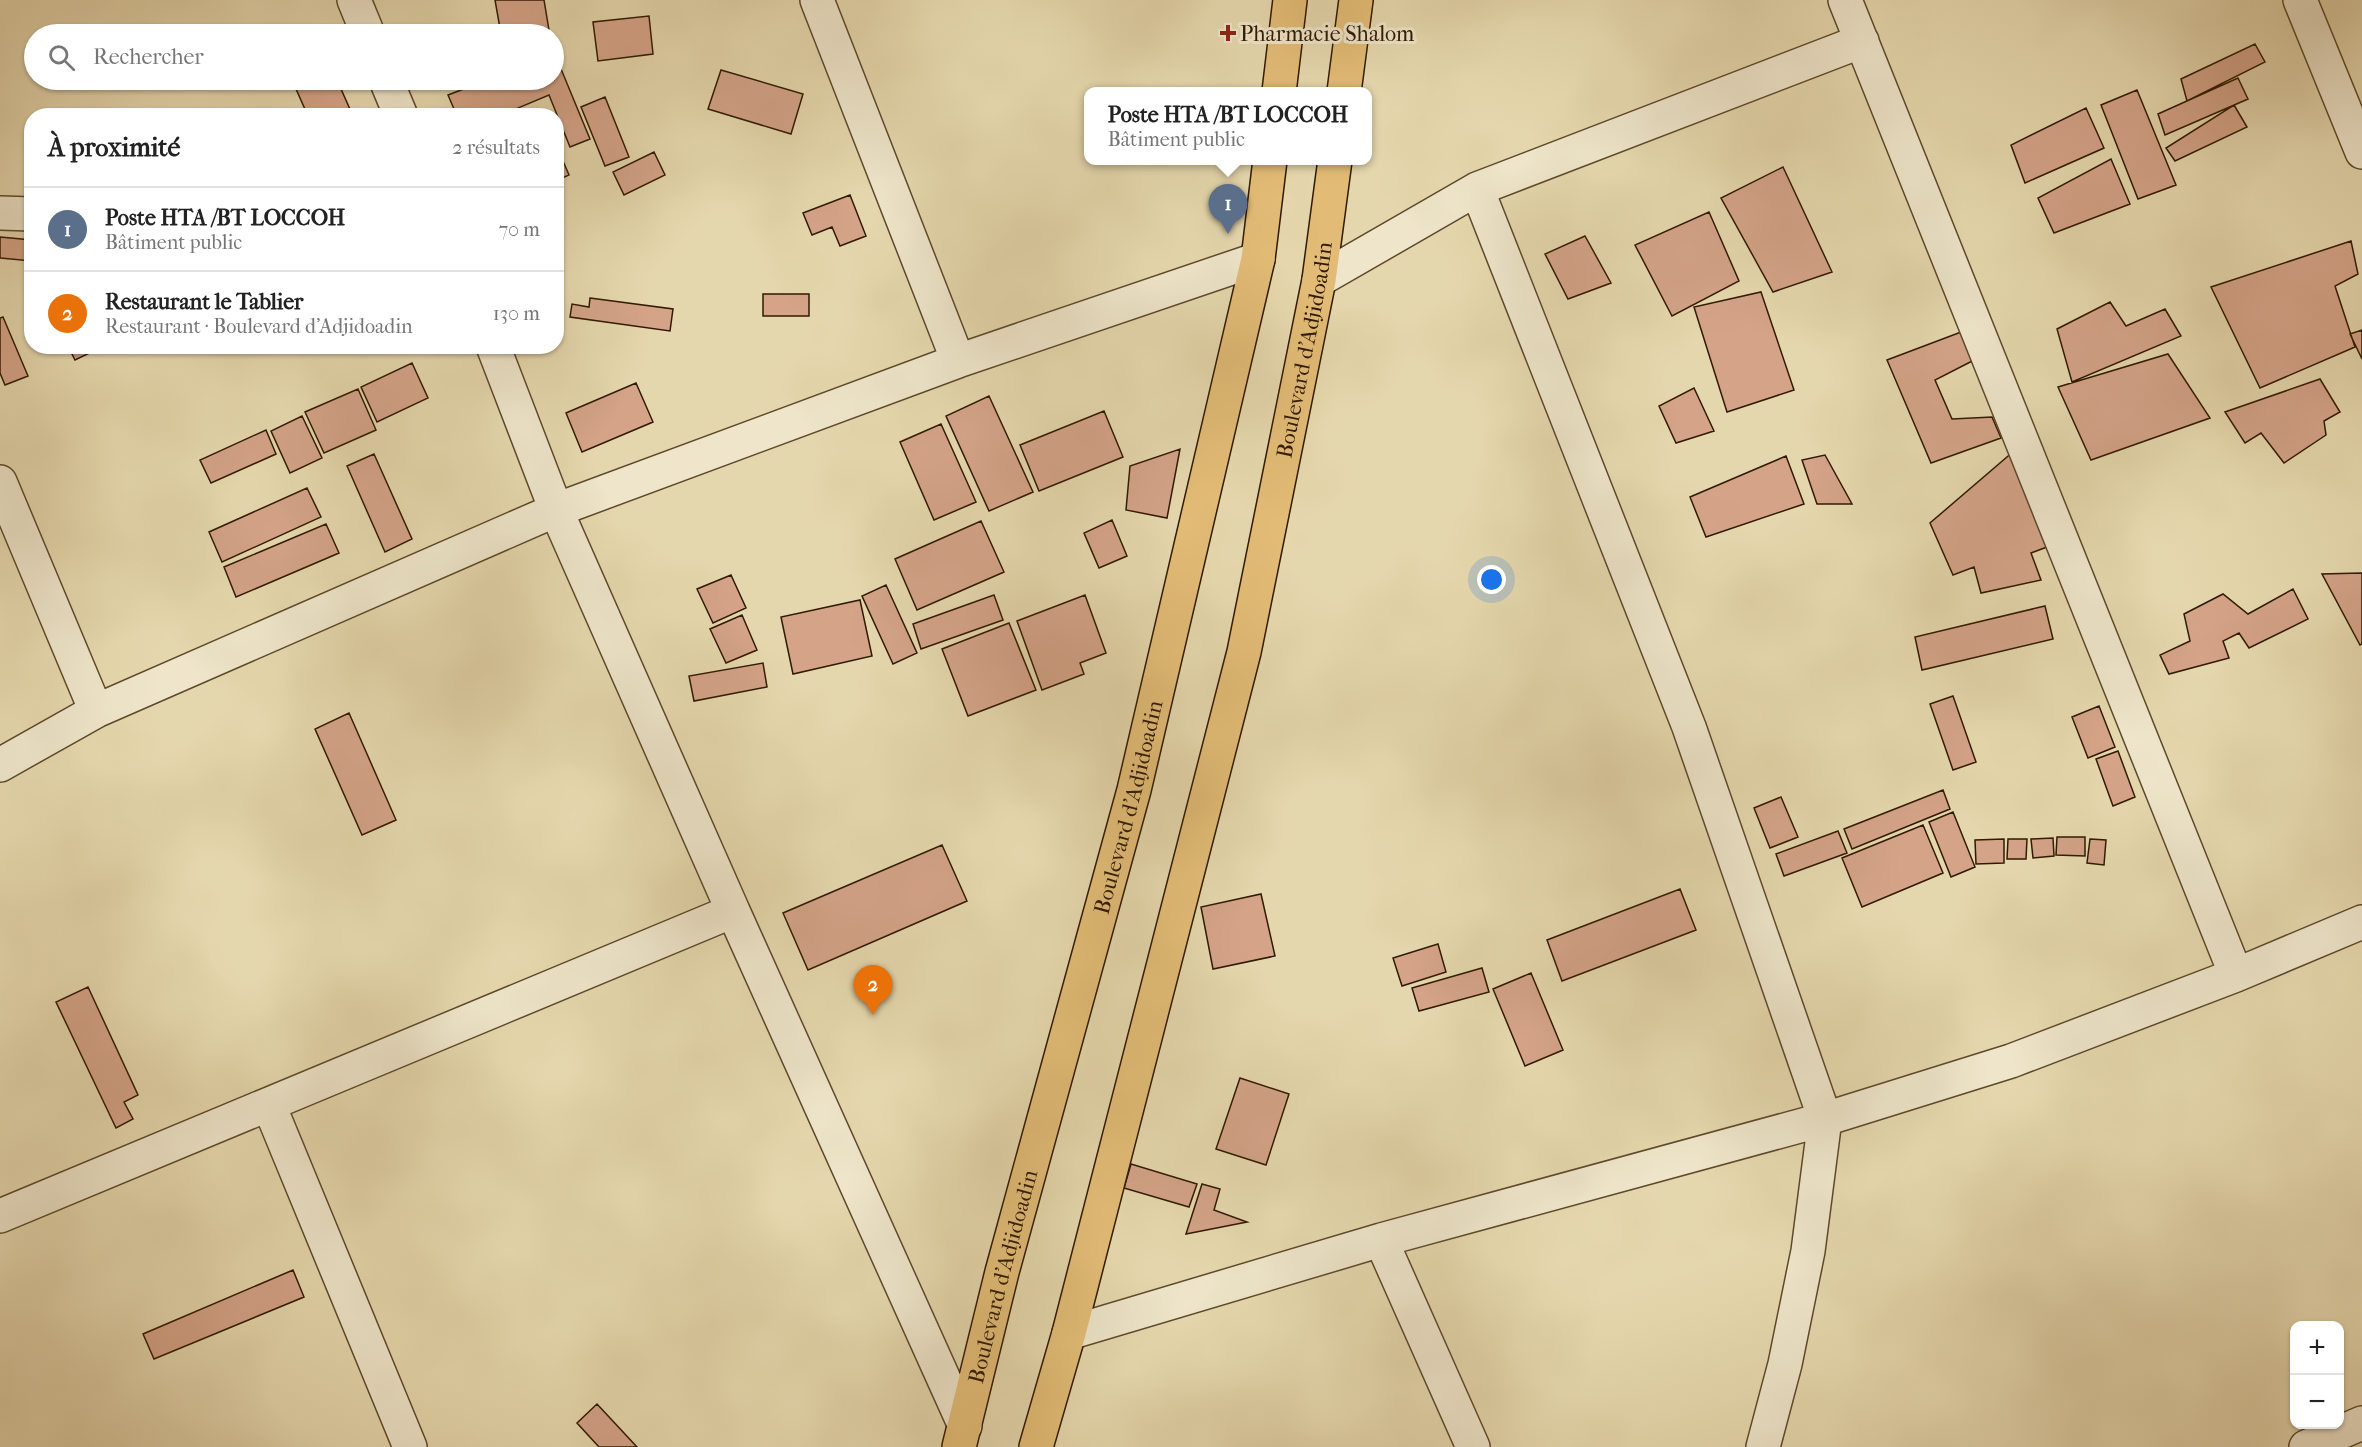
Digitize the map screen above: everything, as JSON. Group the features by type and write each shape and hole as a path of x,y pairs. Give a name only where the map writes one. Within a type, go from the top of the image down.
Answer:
{"main road":[{"path":"1279,87 1290,0"},
{"path":"1345,87 1356,0"},
{"name":"Boulevard d'Adjidoadin","path":"962,1436 1002,1272 1134,790 1258,259 1269,165"},
{"name":"Boulevard d'Adjidoadin","path":"1036,1447 1069,1333 1244,652 1319,280 1334,165"}],"street":[{"path":"354,0 364,24"},
{"path":"817,0 958,361"},
{"path":"1845,0 2236,975"},
{"path":"2300,0 2362,152"},
{"path":"1319,280 1477,189 1862,41"},
{"path":"390,90 398,108"},
{"path":"1477,189 1689,727 1825,1119 1808,1251 1785,1364 1763,1447"},
{"path":"0,213 24,214"},
{"path":"0,765 96,711 556,510 958,361 1258,259"},
{"path":"495,354 556,510 962,1436"},
{"path":"0,482 96,711"},
{"path":"0,1216 733,911"},
{"path":"1069,1333 1381,1240 1825,1119 2011,1061 2236,975 2362,922"},
{"path":"269,1105 410,1447"},
{"path":"1381,1240 1473,1447"},
{"path":"2306,1447 2362,1424"}],"building":[{"path":"495,0 544,0 548,24 499,24"},
{"path":"649,16 653,54 598,61 593,22"},
{"path":"2255,44 2265,62 2187,101 2181,79"},
{"path":"721,70 803,94 791,134 708,109"},
{"path":"564,76 590,139 570,147 564,132 564,108 554,108 549,95 518,108 454,108 448,95 461,90 564,90"},
{"path":"2238,78 2248,99 2165,135 2158,114"},
{"path":"296,90 341,90 349,108 304,108"},
{"path":"2137,90 2176,185 2138,199 2101,105"},
{"path":"605,97 629,157 605,166 581,107"},
{"path":"2234,105 2247,127 2175,161 2166,148"},
{"path":"2086,108 2104,148 2025,183 2011,145"},
{"path":"654,152 665,175 624,195 613,172"},
{"path":"2111,159 2130,204 2054,233 2038,198"},
{"path":"564,163 569,175 564,177"},
{"path":"1783,167 1832,272 1773,292 1721,198"},
{"path":"850,195 866,236 840,246 832,227 812,235 803,213"},
{"path":"1709,212 1739,281 1672,316 1635,245"},
{"path":"1585,236 1611,283 1568,299 1545,254"},
{"path":"0,237 24,239 24,260 0,258"},
{"path":"2351,241 2358,274 2335,286 2355,347 2260,388 2211,287"},
{"path":"1761,292 1794,390 1727,412 1694,307"},
{"path":"763,294 809,294 809,316 763,316"},
{"path":"590,298 673,309 670,331 570,317 572,304 589,307"},
{"path":"2110,302 2126,326 2165,309 2181,336 2072,382 2057,329"},
{"path":"3,317 28,376 5,385 0,373 0,318"},
{"path":"1969,329 1978,358 1935,380 1952,419 1992,417 2001,438 1931,463 1887,360"},
{"path":"2362,330 2362,359 2350,334"},
{"path":"72,354 88,354 75,360"},
{"path":"2168,354 2210,418 2091,460 2058,387"},
{"path":"412,363 428,398 377,422 361,387"},
{"path":"2320,379 2340,412 2324,421 2326,435 2284,463 2261,433 2245,443 2225,412"},
{"path":"636,383 653,422 582,452 566,413"},
{"path":"1694,388 1714,431 1676,443 1659,406"},
{"path":"358,389 376,430 324,453 305,412"},
{"path":"989,396 1033,492 989,511 946,416"},
{"path":"1104,411 1123,457 1039,491 1020,445"},
{"path":"302,416 322,458 290,473 271,431"},
{"path":"941,424 976,502 934,520 900,442"},
{"path":"266,430 276,454 211,483 200,460"},
{"path":"1180,449 1167,518 1126,510 1130,466"},
{"path":"2014,451 2055,544 2031,553 2041,580 1981,593 1974,567 1953,575 1930,523"},
{"path":"374,454 412,539 385,552 347,466"},
{"path":"1825,455 1852,504 1817,504 1802,460"},
{"path":"1786,456 1804,504 1706,537 1690,497"},
{"path":"307,488 321,517 222,562 209,532"},
{"path":"1112,520 1127,556 1099,568 1084,533"},
{"path":"981,521 1004,572 917,610 895,559"},
{"path":"326,524 339,553 236,597 224,567"},
{"path":"2362,573 2362,644 2360,645 2322,574"},
{"path":"731,575 746,608 713,623 697,589"},
{"path":"886,585 917,653 893,664 862,596"},
{"path":"2293,589 2308,619 2249,648 2239,633 2223,641 2229,658 2169,674 2160,655 2190,641 2184,614 2223,594 2248,614"},
{"path":"994,595 1003,620 921,649 913,624"},
{"path":"1085,595 1106,653 1080,663 1084,674 1042,690 1017,621"},
{"path":"860,600 872,656 793,674 781,617"},
{"path":"2045,606 2053,639 1922,670 1915,637"},
{"path":"742,615 757,650 726,663 710,629"},
{"path":"1009,623 1036,690 968,716 942,649"},
{"path":"763,663 767,687 694,701 689,676"},
{"path":"1953,696 1976,762 1953,770 1930,704"},
{"path":"2099,706 2115,747 2088,758 2072,717"},
{"path":"349,713 396,820 362,835 315,729"},
{"path":"2118,751 2135,797 2113,806 2096,759"},
{"path":"1943,790 1950,809 1852,849 1844,829"},
{"path":"1781,797 1798,837 1770,848 1754,808"},
{"path":"1953,812 1975,867 1951,877 1929,822"},
{"path":"1923,825 1943,873 1862,907 1842,858"},
{"path":"1838,831 1847,853 1784,876 1776,854"},
{"path":"2057,837 2085,837 2085,856 2056,855"},
{"path":"2053,838 2054,856 2033,858 2031,839"},
{"path":"2004,839 2004,863 1976,864 1975,840"},
{"path":"2008,839 2027,839 2026,859 2007,859"},
{"path":"2090,839 2106,840 2104,865 2087,863"},
{"path":"942,845 967,901 808,970 783,913"},
{"path":"1680,889 1696,930 1562,981 1547,940"},
{"path":"1261,894 1275,956 1213,969 1201,907"},
{"path":"1438,944 1446,972 1402,986 1393,958"},
{"path":"1482,968 1489,992 1419,1011 1412,988"},
{"path":"1531,973 1563,1050 1525,1066 1493,989"},
{"path":"88,987 138,1095 124,1102 133,1119 116,1128 56,1002"},
{"path":"1240,1078 1289,1094 1266,1165 1216,1149"},
{"path":"1131,1164 1197,1184 1189,1207 1124,1188"},
{"path":"1202,1184 1220,1189 1214,1210 1247,1222 1186,1234"},
{"path":"293,1270 304,1297 154,1359 143,1334"},
{"path":"597,1404 637,1447 599,1447 577,1423"}],"place":[{"name":"Pharmacie Shalom","path":"1228,33"},
{"name":"Poste HTA /BT LOCCOH","path":"1228,234"},
{"name":"Restaurant le Tablier","path":"873,1015"}]}
